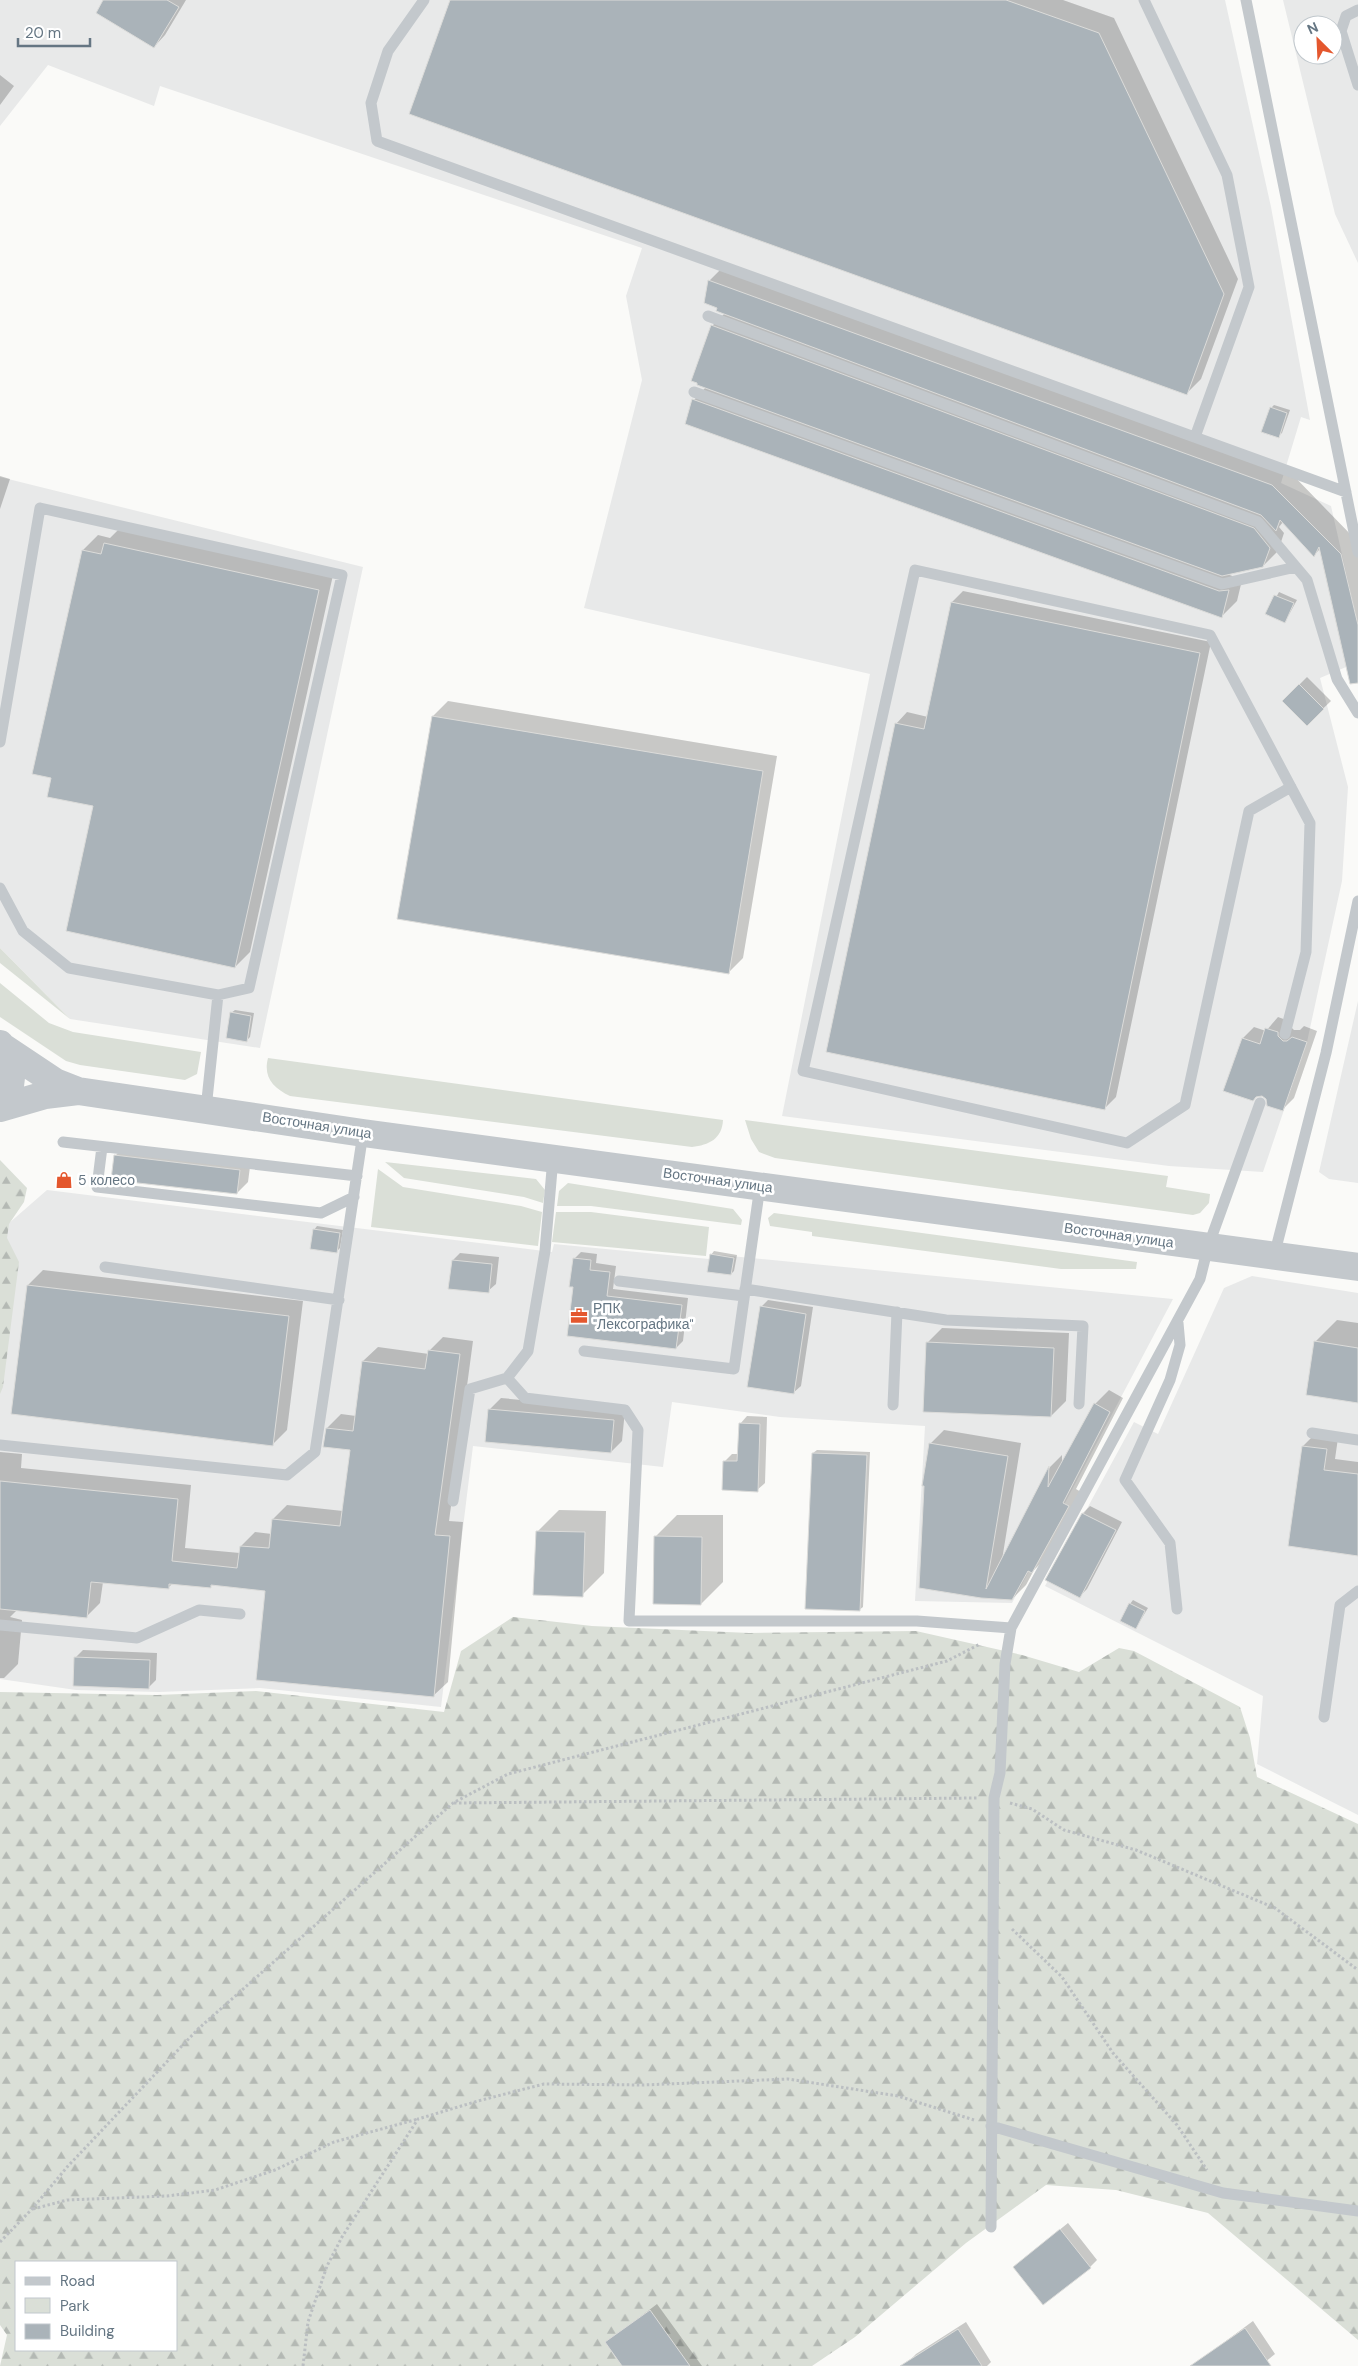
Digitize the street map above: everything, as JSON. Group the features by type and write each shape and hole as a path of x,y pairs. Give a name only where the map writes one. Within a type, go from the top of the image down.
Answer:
{"street":[{"name":"Восточная улица","path":"2,1046 55,1082 78,1091 206,1108 363,1133 553,1157 1358,1267"},
{"path":"0,1108 8,1095 12,1079 10,1063 2,1046"},
{"name":"Восточная улица","path":"0,1108 45,1095 78,1091"}],"lane":[{"path":"424,0 388,51 371,103 378,141 1346,492"},
{"path":"1144,0 1227,175 1249,287 1195,437"},
{"path":"1246,0 1358,552"},
{"path":"1358,10 1346,16 1341,31 1358,85"},
{"path":"708,316 1258,522 1307,580 1337,679 1358,713"},
{"path":"694,392 1222,584 1296,567"},
{"path":"0,742 40,508 342,575 249,988 218,995 69,968 24,931 0,888"},
{"path":"1285,1034 1306,952 1310,823 1291,787 1210,635 915,570 803,1071 1127,1143 1185,1105 1248,811 1291,787"},
{"path":"1274,1256 1326,1053 1358,901"},
{"path":"206,1108 218,995"},
{"path":"991,2227 994,1798 1000,1773 1005,1664 1012,1628 1200,1279 1208,1247 1260,1103"},
{"path":"0,1445 287,1475 315,1452 363,1133"},
{"path":"63,1142 357,1176"},
{"path":"102,1147 97,1187 320,1212 354,1197"},
{"path":"453,1501 470,1389 507,1378 528,1351 545,1251 553,1157"},
{"path":"584,1351 734,1369 760,1186"},
{"path":"105,1267 339,1300"},
{"path":"619,1281 745,1292 946,1320 1083,1326 1079,1404"},
{"path":"893,1405 897,1312"},
{"path":"1177,1609 1170,1543 1125,1480 1170,1380 1180,1345 1178,1323"},
{"path":"507,1378 524,1398 625,1410 638,1430 629,1620 916,1621 1012,1628"},
{"path":"1312,1432 1358,1440"},
{"path":"1324,1717 1340,1605 1358,1591"},
{"path":"0,1625 137,1638 199,1610 240,1614"},
{"path":"991,2126 1223,2193 1358,2211"}],"path":[{"path":"0,2242 32,2209 68,2166 198,2030 453,1803 508,1774 947,1661 1012,1628"},
{"path":"453,1803 994,1798 1032,1809 1064,1830 1136,1850 1274,1908 1358,1970"},
{"path":"993,1912 1062,1977 1113,2053 1177,2125 1223,2193"},
{"path":"32,2209 68,2200 166,2196 215,2190 275,2170 334,2142 478,2100 544,2084 643,2085 788,2079 898,2096 991,2126"},
{"path":"303,2366 308,2322 327,2266 342,2237 418,2119"}],"shaded area":[{"path":"0,0 1225,0 1271,207 1310,420 1301,417 1281,483 1331,506 1358,625 1358,662 1320,678 1348,787 1342,881 1307,1042 1263,1172 1169,1166 782,1116 870,674 584,608 642,380 626,296 642,248 160,86 154,106 48,65 0,126"},
{"path":"1283,0 1358,0 1358,263 1335,214 1299,65 1343,65 1343,15 1293,15 1293,41"},
{"path":"0,477 363,567 260,1048 70,1019 0,948"},
{"path":"1358,1001 1358,1183 1329,1179 1319,1172"},
{"path":"47,1190 552,1252 554,1244 709,1259 710,1254 1173,1299 1012,1603 915,1601 925,1426 780,1417 672,1402 663,1467 473,1446 441,1707 260,1688 159,1692 76,1690 0,1679 0,1231"},
{"path":"1252,1276 1358,1293 1358,1815 1257,1764 1263,1696 1045,1586 1134,1422 1158,1434 1224,1288"}],"green space":[{"path":"0,948 70,1019 0,963"},
{"path":"0,983 49,1023 73,1032 201,1052 197,1074 185,1080 80,1065 66,1061 0,1017"},
{"path":"268,1058 723,1120 722,1127 714,1140 704,1145 692,1147 290,1096 274,1085 268,1076"},
{"path":"745,1120 1168,1176 1166,1187 1210,1194 1209,1203 1200,1213 1193,1215 775,1158 759,1152 751,1139"},
{"path":"0,1160 27,1188 24,1202 9,1224 7,1238 19,1262 3,1387 0,1394"},
{"path":"385,1162 536,1179 545,1190 543,1203 524,1197 404,1178"},
{"path":"378,1169 403,1187 521,1206 542,1212 538,1246 371,1227"},
{"path":"568,1183 733,1209 742,1220 741,1225 591,1206 557,1206 559,1191"},
{"path":"556,1212 591,1212 709,1227 706,1256 552,1242"},
{"path":"774,1213 1137,1262 1136,1269 1061,1269 812,1236 812,1232 770,1226 768,1218"},
{"path":"513,1617 592,1626 749,1633 916,1631 1022,1655 1079,1672 1119,1648 1134,1651 1240,1707 1250,1738 1257,1777 1358,1824 1358,2340 1208,2213 1116,2190 1046,2185 966,2243 855,2337 812,2366 0,2366 7,2335 0,2325 0,1692 157,1695 256,1691 444,1712 461,1651"}],"building":[{"path":"103,0 167,0 179,7 154,48 96,13"},
{"path":"450,0 1006,0 1099,33 1224,294 1187,395 409,114"},
{"path":"708,280 1272,485 1341,554 1358,625 1358,683 1350,684 1319,547 1314,557 1280,520 1276,531 1261,515 716,311 717,308 704,303"},
{"path":"711,325 1254,528 1270,548 1263,567 1222,576 697,385 697,383 691,381"},
{"path":"692,399 1219,591 1229,590 1222,618 685,424"},
{"path":"1270,407 1287,413 1279,438 1261,432"},
{"path":"104,543 319,590 235,968 66,931 93,806 47,797 51,778 32,774 82,550 101,554"},
{"path":"1274,595 1294,603 1285,623 1265,614"},
{"path":"951,602 1200,653 1105,1110 826,1052 895,723 924,729"},
{"path":"1299,684 1324,709 1307,726 1282,701"},
{"path":"432,716 763,771 729,974 397,919"},
{"path":"230,1012 251,1016 247,1042 226,1038"},
{"path":"1265,1028 1278,1032 1278,1036 1283,1041 1287,1041 1292,1037 1307,1042 1283,1111 1267,1106 1266,1099 1262,1096 1256,1097 1253,1101 1223,1091 1242,1038 1260,1044"},
{"path":"114,1155 240,1170 237,1194 111,1180"},
{"path":"313,1229 340,1233 337,1253 310,1249"},
{"path":"710,1254 734,1258 731,1275 707,1272"},
{"path":"573,1258 591,1260 590,1270 610,1272 607,1296 682,1305 676,1349 567,1336 573,1287 569,1287"},
{"path":"452,1260 492,1264 489,1293 448,1289"},
{"path":"27,1285 289,1316 273,1446 11,1414"},
{"path":"760,1306 806,1314 794,1394 747,1387"},
{"path":"1314,1341 1358,1348 1358,1403 1306,1395"},
{"path":"926,1342 1054,1348 1051,1417 923,1412"},
{"path":"428,1350 460,1354 435,1535 450,1536 434,1697 256,1680 265,1591 211,1585 211,1588 169,1584 169,1589 91,1582 87,1618 0,1609 0,1481 178,1499 172,1561 237,1568 240,1546 269,1548 272,1519 340,1526 350,1450 323,1447 326,1428 353,1431 362,1361 425,1369"},
{"path":"1094,1403 1110,1412 1063,1503 1069,1506 1032,1573 1028,1571 1012,1600 981,1598 919,1588 924,1486 922,1486 929,1443 1008,1456 986,1589 1049,1466 1048,1487"},
{"path":"488,1409 614,1420 611,1453 485,1442"},
{"path":"739,1423 760,1424 758,1492 722,1490 723,1461 737,1461"},
{"path":"1302,1446 1327,1449 1324,1470 1358,1474 1358,1556 1288,1546"},
{"path":"812,1453 867,1455 860,1611 805,1609"},
{"path":"1082,1513 1116,1530 1080,1598 1045,1580"},
{"path":"536,1531 585,1532 583,1597 533,1595"},
{"path":"654,1536 702,1537 701,1605 653,1604"},
{"path":"1129,1603 1145,1611 1136,1629 1120,1621"},
{"path":"74,1657 150,1660 149,1689 73,1686"},
{"path":"1060,2229 1091,2268 1043,2305 1013,2267"},
{"path":"650,2310 690,2366 622,2366 605,2342"},
{"path":"1245,2328 1271,2366 1190,2366"},
{"path":"958,2329 982,2366 900,2366"}],"place":[{"name":"5 колесо","path":"64,1180"},
{"name":"РПК \"Лексографика\"","path":"579,1316"}]}
